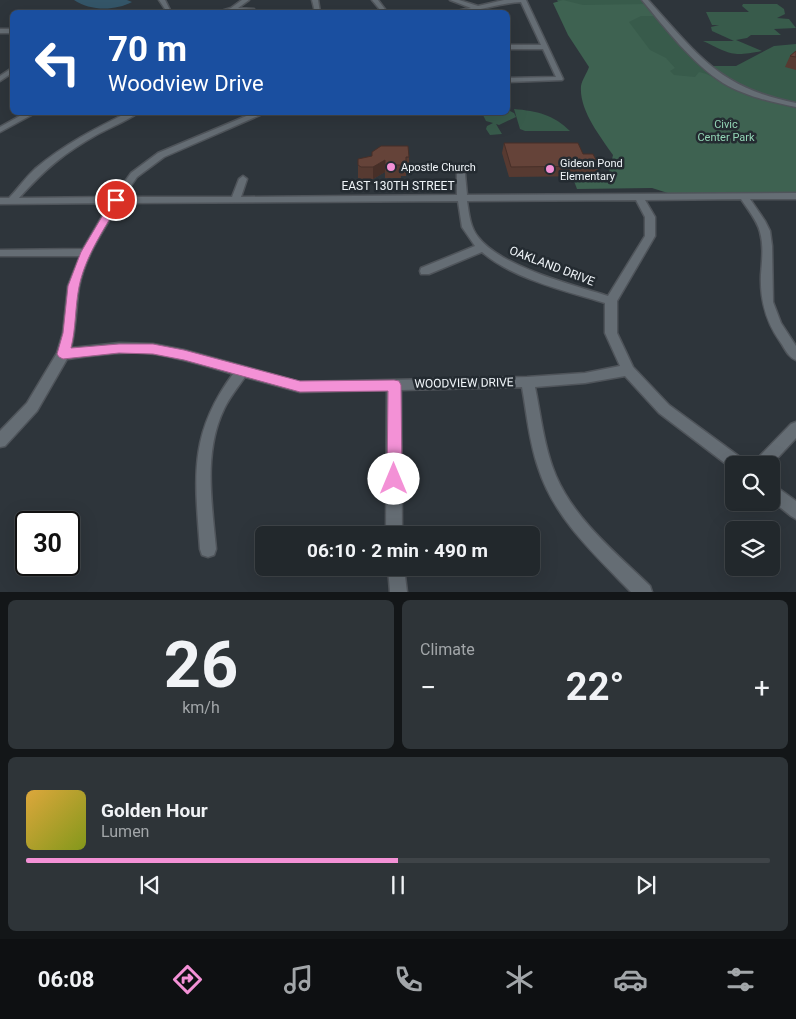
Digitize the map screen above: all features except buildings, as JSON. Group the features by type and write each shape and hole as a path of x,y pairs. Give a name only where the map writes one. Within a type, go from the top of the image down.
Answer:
{"street":[{"path":"234,9 246,0"},
{"path":"375,0 383,10"},
{"path":"453,0 478,8"},
{"path":"468,10 507,1 523,0 560,79 510,80"},
{"path":"645,0 706,65 721,78 756,94 796,104"},
{"path":"650,0 723,74 759,92 796,104"},
{"path":"230,10 244,10"},
{"path":"510,47 545,47"},
{"path":"2,128 28,115"},
{"path":"11,201 37,172 67,149 130,115"},
{"path":"0,441 32,408 63,354 69,333 74,286 86,252 116,200 134,175 161,155 260,117"},
{"name":"OAKLAND DRIVE","path":"461,174 462,198 468,228 481,248 511,267 611,301"},
{"path":"235,200 243,179"},
{"name":"EAST 130TH STREET","path":"0,201 796,196"},
{"path":"744,197 758,216 766,237 767,294 770,312 782,336 796,354"},
{"path":"639,198 650,217 650,236 611,301 611,333 628,370 664,409 727,456"},
{"path":"425,271 481,248"},
{"path":"0,253 86,252"},
{"name":"WOODVIEW DRIVE","path":"63,354 119,348 153,349 184,355 300,387 527,382 585,378 628,370"},
{"path":"208,549 203,468 206,441 217,409 241,372"},
{"path":"527,382 543,458 556,492 584,531 644,592"},
{"path":"394,385 394,526"},
{"path":"770,456 796,428"},
{"path":"780,498 796,511"},
{"path":"397,576 399,592"}],"green space":[{"name":"Civic Center Park","path":"557,0 642,0 705,66 736,66 774,46 796,44 796,193 671,194"},
{"name":"Civic Center Park","path":"563,0 583,5 646,4 657,16 641,16 629,22 650,50 666,58 675,68 670,71 674,75 695,77 699,72 703,73 738,91 796,108 796,193 671,194 652,188 577,189 574,181 597,180 609,172 613,155 591,122 583,104 581,86 589,67 568,35 553,3"},
{"path":"743,4 777,4 784,9 785,14 777,18 789,19 796,28 774,29 781,35 751,35 747,38 736,40 762,51 752,53 731,53 703,41 734,41 712,31 711,27 719,25 712,25 706,12 749,12 742,6"},
{"path":"514,109 545,115 558,121 570,131 525,131 520,129"},
{"path":"510,111 516,117 499,125 496,124 502,134 490,135 486,129 487,126 493,123 486,121 483,115 510,115"}],"water":[{"path":"74,0 127,0 132,2 118,7 95,8 80,4"}],"place":[{"name":"Apostle Church","path":"391,167"},
{"name":"Gideon Pond Elementary","path":"550,169"}],"route":[{"path":"116,200 86,252 74,286 69,333 63,354 119,348 153,349 184,355 300,387 394,385 394,479"}]}
